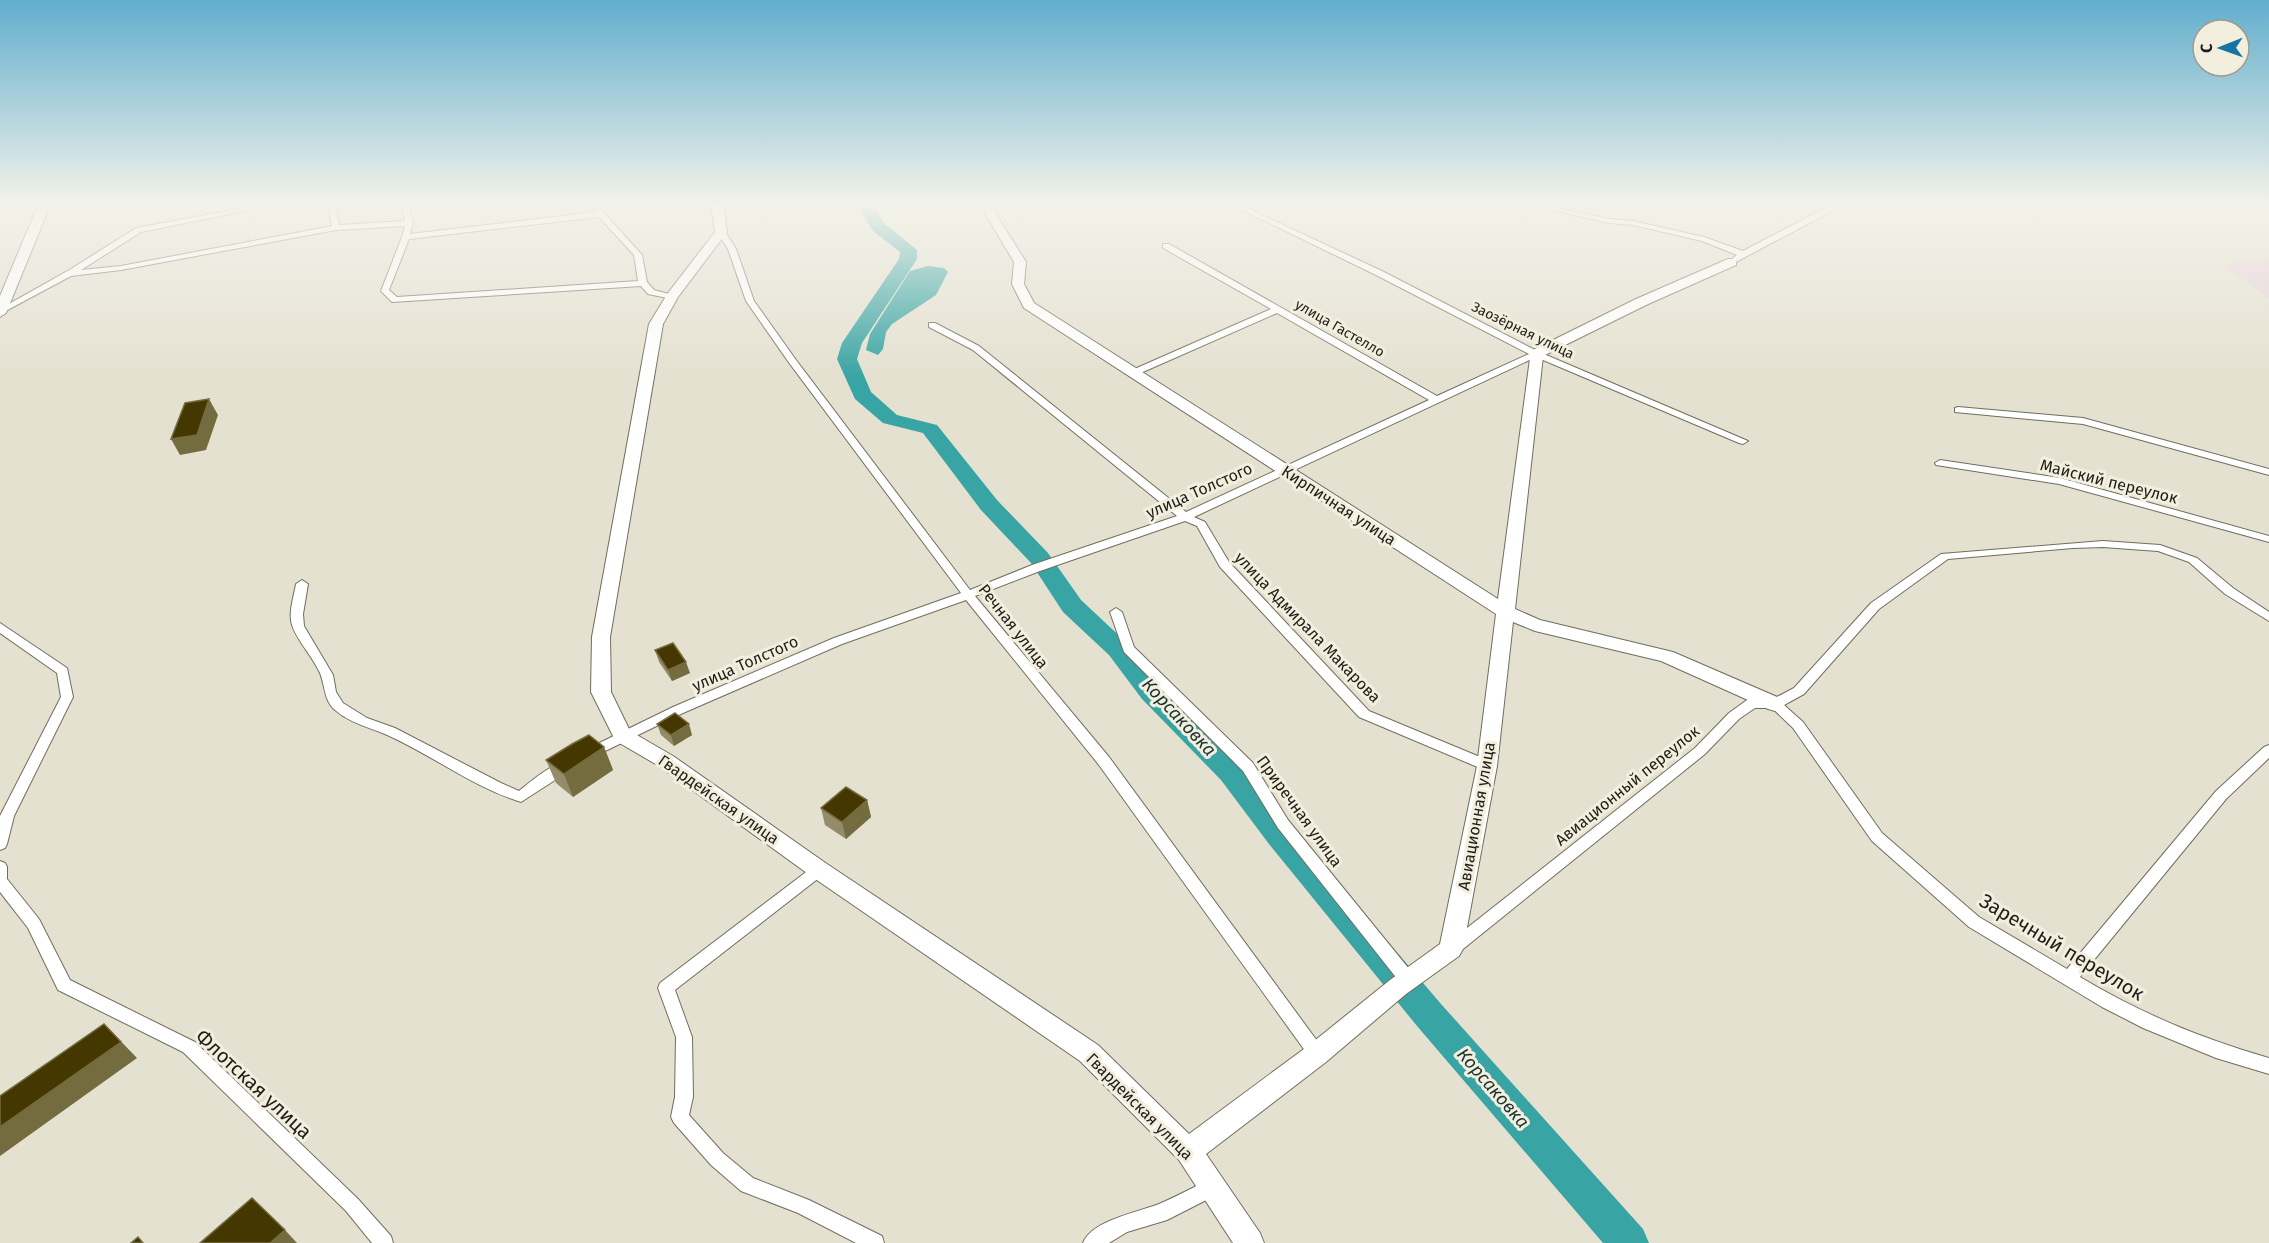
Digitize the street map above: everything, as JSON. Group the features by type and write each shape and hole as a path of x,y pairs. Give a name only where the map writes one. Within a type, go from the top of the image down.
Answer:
{"street":[{"path":"1,312 20,261"},
{"path":"1,312 90,261"},
{"path":"68,275 159,261"},
{"path":"397,261 385,291 395,300 643,283"},
{"path":"639,261 643,283 651,292 672,296"},
{"path":"623,736 601,692 601,637 656,324 672,296 699,261"},
{"name":"Речная улица","path":"736,261 750,301 968,595 1104,761 1317,1054"},
{"name":"Кирпичная улица","path":"1019,261 1018,284 1029,305 1505,612 1535,625 1666,657 1775,704"},
{"name":"улица Гастелло","path":"1193,261 1436,400"},
{"name":"Заозёрная улица","path":"1354,261 1536,354 1743,441"},
{"name":"улица Толстого","path":"302,584 297,614 298,626 327,675 330,692 338,706 362,721 390,731 496,787 515,794 623,736 838,640 1185,517 1731,261"},
{"path":"1133,373 1280,309"},
{"name":"улица Адмирала Макарова","path":"932,325 976,348 1185,517 1201,524 1224,564 1364,714 1487,766"},
{"name":"Авиационная улица","path":"1451,949 1487,766 1536,354"},
{"path":"1958,410 2083,421 2269,472"},
{"name":"Майский переулок","path":"1940,463 2060,481 2269,539"},
{"name":"Авиационный переулок","path":"1451,949 1700,751 1734,716 1752,703 1775,704 1799,691 1875,606 1945,556 2073,545 2103,544 2160,548 2193,560 2229,591 2269,617"},
{"name":"Приречная улица","path":"1116,612 1128,649 1248,767 1283,824 1403,983"},
{"path":"0,627 63,671 67,697 7,816 0,844"},
{"name":"Заречный переулок","path":"1775,704 1798,725 1877,837 1974,922 2069,979 2149,1023 2216,1050 2269,1066"},
{"name":"Гвардейская улица","path":"623,736 666,760 819,870 1089,1053 1188,1152 1250,1243"},
{"path":"2069,979 2221,795 2269,750"},
{"name":"Флотская улица","path":"0,867 0,881 34,924 64,985 189,1047 352,1205 384,1243"},
{"path":"819,870 666,988 684,1037 684,1097 680,1117 717,1159 747,1185 803,1206 875,1243"},
{"path":"1188,1152 1317,1054 1403,983 1451,949"},
{"path":"1092,1243 1123,1224 1160,1213 1214,1187"}],"shaded area":[{"path":"2239,261 2269,261 2269,298 2225,266"}],"water":[{"path":"928,266 944,268 948,272 936,295 892,324 886,332 883,349 878,355 866,350 870,334 910,271"}],"building":[{"path":"209,399 197,435 171,439 185,403"},
{"path":"673,643 686,662 668,670 655,650"},
{"path":"675,713 689,724 671,735 657,724"},
{"path":"589,735 604,747 564,774 546,760 572,744"},
{"path":"846,787 867,800 842,822 821,808"},
{"path":"104,1024 121,1042 0,1127 0,1096"},
{"path":"252,1198 285,1230 270,1243 200,1243"},
{"path":"138,1237 143,1243 131,1243"}],"waterway":[{"name":"Корсаковка","path":"907,261 852,343 847,359 862,395 890,419 930,429 989,505 1040,558 1072,606 1118,649 1152,692 1231,772 1280,836 1429,1015 1629,1243"}]}
